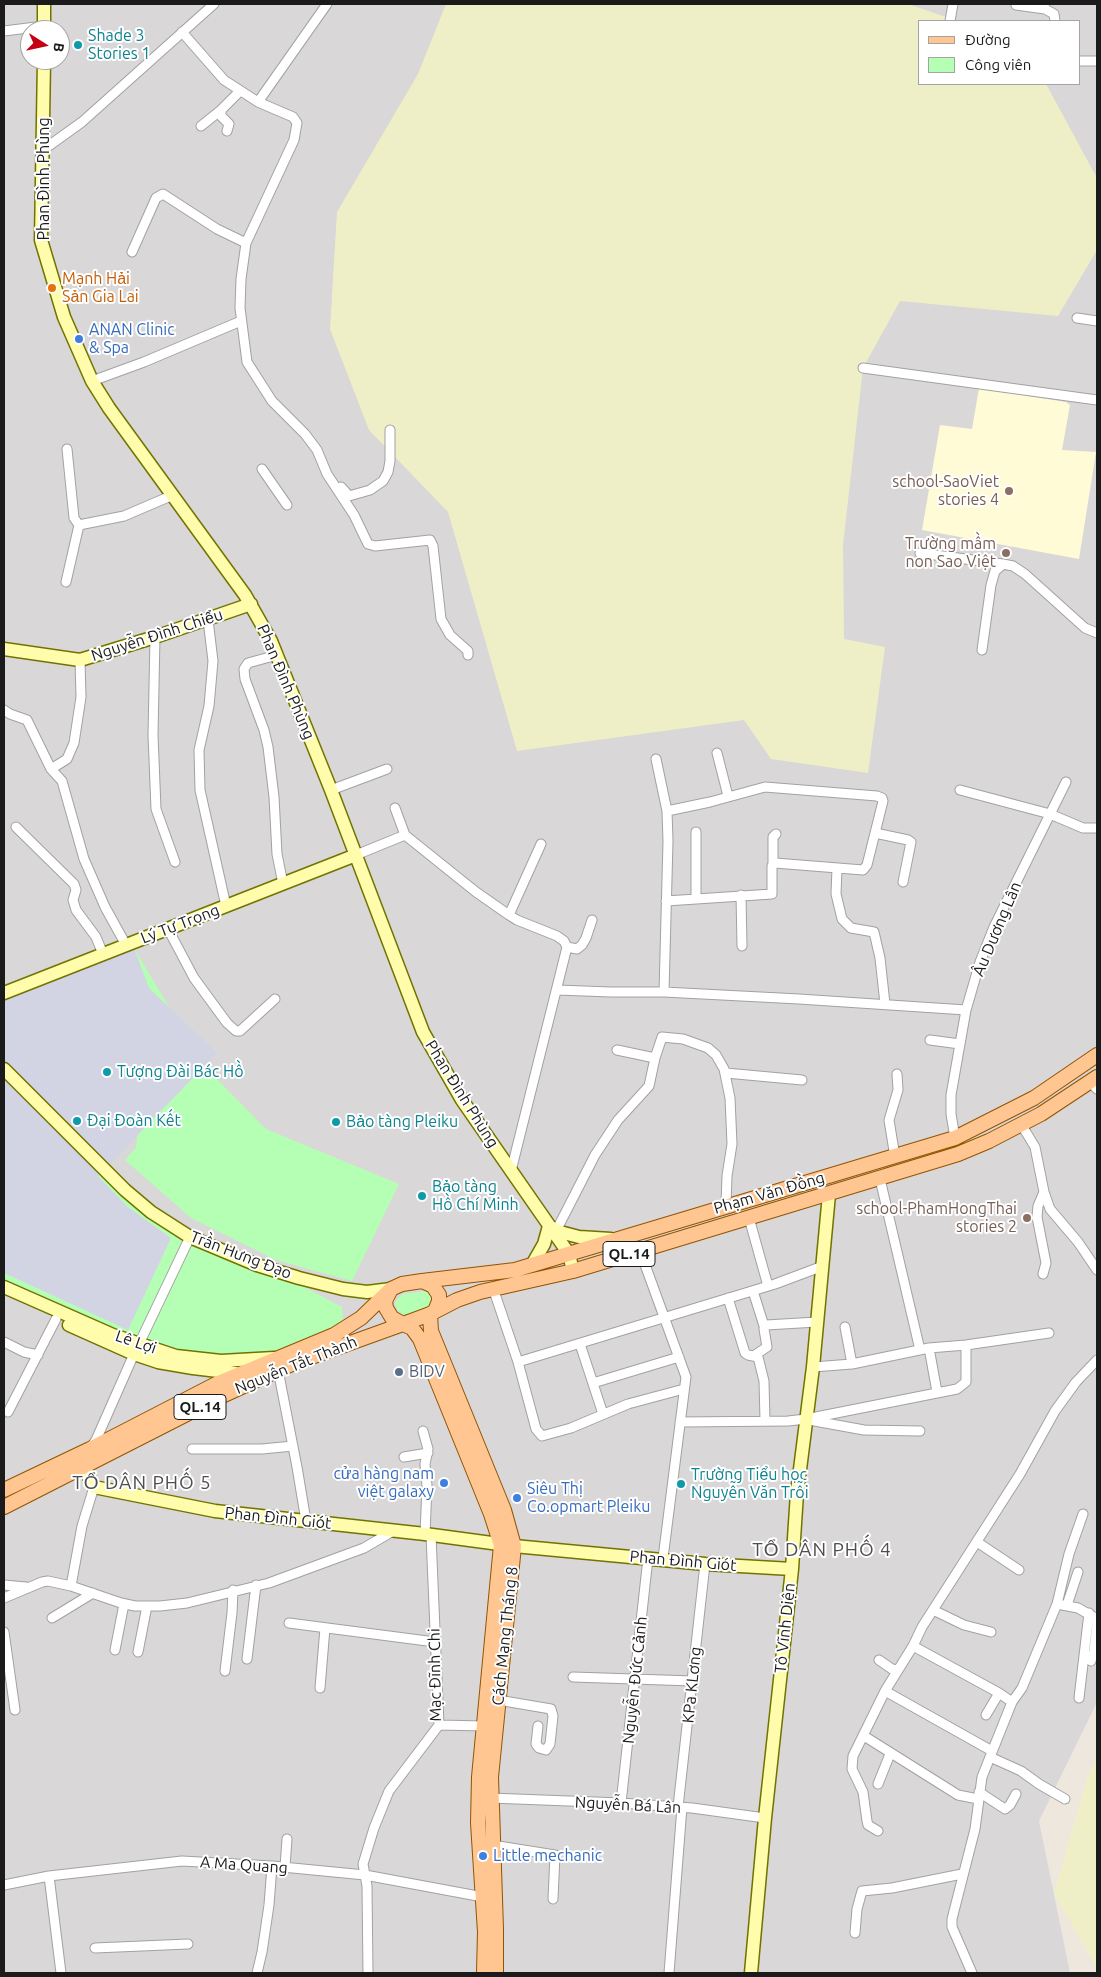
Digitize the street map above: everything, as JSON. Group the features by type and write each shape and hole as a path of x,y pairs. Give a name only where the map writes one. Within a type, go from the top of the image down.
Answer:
{"main road":[{"name":"Phạm Văn Đồng","path":"422,1281 515,1270 726,1205 955,1138 1034,1098 1097,1055"},
{"name":"Phạm Văn Đồng","path":"430,1314 456,1300 493,1288 573,1271 958,1154 989,1141 1095,1083"},
{"path":"824,1177 829,1194"},
{"path":"422,1281 433,1286 438,1295 437,1306 430,1314 403,1324 392,1318 386,1308 387,1295 391,1290 402,1284 422,1281"},
{"name":"Nguyễn Tất Thành","path":"4,1507 222,1396 349,1326 391,1290"},
{"name":"Cách Mạng Tháng 8","path":"430,1314 430,1328 504,1510 508,1545 498,1700 490,1777 484,1798 492,1845 485,1932 484,1973"},
{"name":"Nguyễn Tất Thành","path":"4,1489 216,1384 243,1374 273,1368 403,1324"},
{"name":"Cách Mạng Tháng 8","path":"403,1324 412,1328 420,1339 491,1514 508,1545 484,1726 484,1798 479,1850 489,1898 496,1973"},
{"path":"243,1374 273,1368"}],"street":[{"path":"44,4 44,20"},
{"path":"44,150 82,122 214,4"},
{"path":"258,102 327,4"},
{"path":"950,20 953,4"},
{"path":"1016,5 1044,7 1054,14 1055,20"},
{"path":"4,31 20,30"},
{"path":"182,32 224,80 258,102 293,117 297,126 294,140 246,243 241,279 241,321 244,354 250,368 272,401 306,434 321,458 327,474 354,515 368,544 375,546 430,540 433,546 441,619 448,632 468,651 468,655"},
{"path":"1081,61 1097,61"},
{"name":"Phan Đình Phùng","path":"44,70 41,240 64,316 92,381 109,408 251,604 271,641 331,790 423,1032 462,1100 569,1254 573,1271"},
{"path":"201,126 240,91"},
{"path":"221,110 221,116 229,124 227,131"},
{"path":"132,252 156,198 163,194 217,230 246,243"},
{"path":"1077,318 1097,321"},
{"path":"92,381 144,362 241,321"},
{"path":"863,368 1097,400"},
{"path":"321,458 348,495 370,490 383,481 388,472 392,450 390,430"},
{"path":"66,582 79,525 74,518 67,448"},
{"path":"262,469 288,505"},
{"path":"79,525 124,516 173,494"},
{"path":"920,553 1012,566 1025,574 1085,628 1097,633"},
{"path":"982,650 991,585 995,572 1002,564"},
{"name":"Nguyễn Đình Chiểu","path":"4,650 80,660 155,638 251,604"},
{"path":"208,620 212,643 213,668 209,706 199,750 200,790 226,906"},
{"path":"155,638 153,745 156,809 175,862"},
{"path":"277,655 248,663 244,669 245,679 264,730 268,747 274,797 277,854 283,884"},
{"path":"51,770 67,759 74,743 81,697 80,660"},
{"path":"4,710 27,720 51,770 64,785 84,859 105,907 126,945"},
{"path":"717,752 728,796"},
{"path":"656,759 666,811 664,992"},
{"path":"331,790 387,769"},
{"name":"Âu Dương Lân","path":"955,1138 951,1114 951,1095 966,1010 980,962 994,927 1066,782"},
{"path":"666,811 710,802 765,787 880,796 883,801 866,868 863,870 773,864"},
{"path":"960,790 1050,814 1083,828 1097,828"},
{"path":"395,808 405,835 476,892 509,915 557,936 564,942 566,947 557,990 511,1170"},
{"path":"16,827 74,884 76,890 73,900 76,910 96,937 103,954"},
{"path":"696,832 696,899"},
{"path":"875,833 911,842 903,882"},
{"path":"666,901 772,894 773,838 776,834"},
{"path":"356,856 405,835"},
{"path":"509,915 541,844"},
{"name":"Lý Tự Trọng","path":"4,993 356,856"},
{"path":"837,868 836,894 842,919 851,928 874,932 880,958 885,1004"},
{"path":"741,895 742,946"},
{"path":"566,947 578,949 582,945 592,920"},
{"path":"168,929 194,978 227,1023 236,1031 240,1031 275,1000"},
{"path":"557,990 664,992 966,1010"},
{"path":"532,1265 595,1155 618,1120 649,1086 662,1036 683,1039 711,1050 720,1061 726,1073 730,1098 732,1144 727,1176 726,1205"},
{"path":"930,1040 960,1044"},
{"path":"617,1050 655,1058"},
{"name":"Trần Hưng Đạo","path":"4,1069 125,1190 151,1212 190,1237 257,1265 306,1280 343,1289 366,1292 391,1290"},
{"path":"726,1073 802,1080"},
{"path":"896,1156 890,1120 898,1090 897,1074"},
{"path":"1021,1124 1035,1147 1044,1192 1054,1216 1078,1242 1097,1270"},
{"path":"880,1179 924,1349 938,1392"},
{"path":"1044,1192 1038,1206 1038,1217 1046,1263 1044,1274"},
{"name":"Tô Vĩnh Diện","path":"751,1973 765,1818 792,1569 797,1493 813,1367 829,1194"},
{"path":"749,1218 768,1286"},
{"path":"553,1230 579,1237 619,1238"},
{"path":"553,1230 578,1245 589,1248"},
{"path":"71,1586 82,1526 94,1487 84,1467 84,1451 96,1440 136,1349 190,1237"},
{"path":"640,1251 686,1377 663,1558"},
{"path":"518,1362 768,1286 823,1266"},
{"name":"Lê Lợi","path":"4,1287 136,1349 273,1368"},
{"path":"493,1288 518,1362 539,1434 548,1436 628,1404 684,1389"},
{"path":"728,1298 745,1353 755,1355 767,1347 764,1326 753,1290"},
{"path":"4,1295 56,1319 174,1365 243,1374"},
{"path":"8,1412 56,1319"},
{"path":"764,1326 817,1322"},
{"path":"845,1327 852,1364"},
{"path":"813,1367 852,1364 924,1349 1049,1333"},
{"path":"4,1342 24,1352 38,1355"},
{"path":"580,1344 603,1414"},
{"path":"680,1422 806,1419 957,1388 966,1382 966,1345"},
{"path":"755,1355 758,1357 764,1381 765,1421"},
{"path":"593,1383 679,1357"},
{"path":"878,1831 868,1825 863,1792 852,1769 852,1756 864,1736 885,1690 933,1610 1020,1474 1055,1411 1076,1382 1097,1360"},
{"path":"273,1368 293,1446 306,1521"},
{"path":"806,1419 864,1430 920,1431"},
{"name":"Mạc Đĩnh Chi","path":"368,1973 367,1886 363,1864 366,1850 389,1792 439,1725 425,1464 428,1446 423,1431"},
{"path":"192,1449 262,1449 293,1446"},
{"path":"404,1457 428,1453"},
{"name":"Phan Đình Giót","path":"94,1487 215,1511 428,1534 508,1545 663,1558 705,1564 792,1569"},
{"path":"972,1973 952,1927 952,1919 975,1829 982,1777 1012,1702 1022,1688 1056,1604 1069,1554 1083,1514"},
{"path":"4,1598 48,1581 71,1586 124,1604 147,1606 187,1603 233,1590 269,1583 364,1548 393,1530"},
{"path":"977,1542 1019,1570"},
{"name":"Nguyễn Đức Cảnh","path":"621,1803 648,1558"},
{"name":"KPa KLơng","path":"669,1973 680,1807 705,1564"},
{"path":"1067,1605 1078,1572"},
{"path":"4,1585 29,1587"},
{"path":"247,1659 256,1585"},
{"path":"225,1671 233,1590"},
{"path":"52,1618 93,1593"},
{"path":"115,1650 124,1604"},
{"path":"1056,1604 1067,1605 1093,1616 1079,1698"},
{"path":"138,1652 147,1606"},
{"path":"933,1610 973,1628 991,1632"},
{"path":"973,1628 978,1619"},
{"path":"289,1623 436,1642"},
{"path":"1091,1661 1097,1623"},
{"path":"320,1688 325,1628"},
{"path":"4,1632 15,1710"},
{"path":"913,1646 1012,1702"},
{"path":"879,1660 892,1669 898,1670"},
{"path":"573,1677 693,1681"},
{"path":"885,1690 1065,1799"},
{"path":"986,1715 999,1693"},
{"path":"498,1700 551,1709 553,1716 550,1744 546,1750 539,1748 536,1744 538,1726"},
{"path":"439,1725 484,1726"},
{"path":"864,1736 958,1795 978,1796 1005,1809 1010,1805 1016,1794"},
{"path":"878,1784 890,1754"},
{"name":"Nguyễn Bá Lân","path":"484,1798 680,1807 765,1818"},
{"path":"285,1867 287,1839"},
{"path":"492,1845 555,1855 553,1899"},
{"name":"A Ma Quang","path":"4,1885 49,1876 182,1861 272,1866 365,1875 489,1898"},
{"path":"257,1973 265,1933 272,1866"},
{"path":"855,1933 857,1909 862,1891 892,1888 962,1874"},
{"path":"49,1876 61,1973"},
{"path":"95,1948 188,1944"}],"shaded area":[{"path":"4,4 1097,4 1097,1702 1039,1821 1070,1973 4,1973"},
{"name":"school-SaoViet stories 4","path":"979,388 1066,402 1070,405 1062,450 1096,452 1079,559 922,530 940,425 972,429"},
{"name":"Đại Đoàn Kết","path":"134,948 149,988 217,1053 98,1176 128,1207 171,1238 128,1330 4,1273 4,998"}],"green space":[{"path":"446,4 908,4 955,20 918,20 918,85 1047,85 1097,178 1097,250 1058,316 900,301 863,368 843,545 844,639 885,647 868,773 771,759 744,720 517,751 448,512 369,430 330,329 337,212 418,74"},
{"path":"134,948 204,1066 266,1129 399,1184 352,1281 276,1260 191,1218 125,1160 136,1147 140,1113"},
{"path":"4,1076 95,1170 151,1212 272,1270 342,1307 343,1320 335,1331 289,1349 249,1354 222,1355 165,1349 4,1287"},
{"path":"426,1291 432,1294 432,1306 405,1316 397,1310 395,1302 402,1294"},
{"path":"1097,1758 1097,1968 1054,1894 1087,1779"}],"place":[{"name":"Shade 3 Stories 1","path":"78,45"},
{"name":"Mạnh Hải Sản Gia Lai","path":"52,288"},
{"name":"ANAN Clinic & Spa","path":"79,339"},
{"name":"school-SaoViet stories 4","path":"1009,491"},
{"name":"Trường mầm non Sao Việt","path":"1006,553"},
{"name":"Tượng Đài Bác Hồ","path":"107,1072"},
{"name":"Đại Đoàn Kết","path":"77,1121"},
{"name":"Bảo tàng Pleiku","path":"336,1122"},
{"name":"Bảo tàng Hồ Chí Minh","path":"422,1196"},
{"name":"school-PhamHongThai stories 2","path":"1027,1218"},
{"name":"BIDV","path":"399,1372"},
{"name":"cửa hàng nam việt galaxy","path":"444,1483"},
{"name":"Trường Tiểu học Nguyễn Văn Trỗi","path":"681,1484"},
{"name":"Siêu Thị Co.opmart Pleiku","path":"517,1498"},
{"name":"Little mechanic","path":"483,1856"}],"district":[{"name":"TỔ DÂN PHỐ 5","path":"142,1483"},
{"name":"TỔ DÂN PHỐ 4","path":"822,1550"}]}
